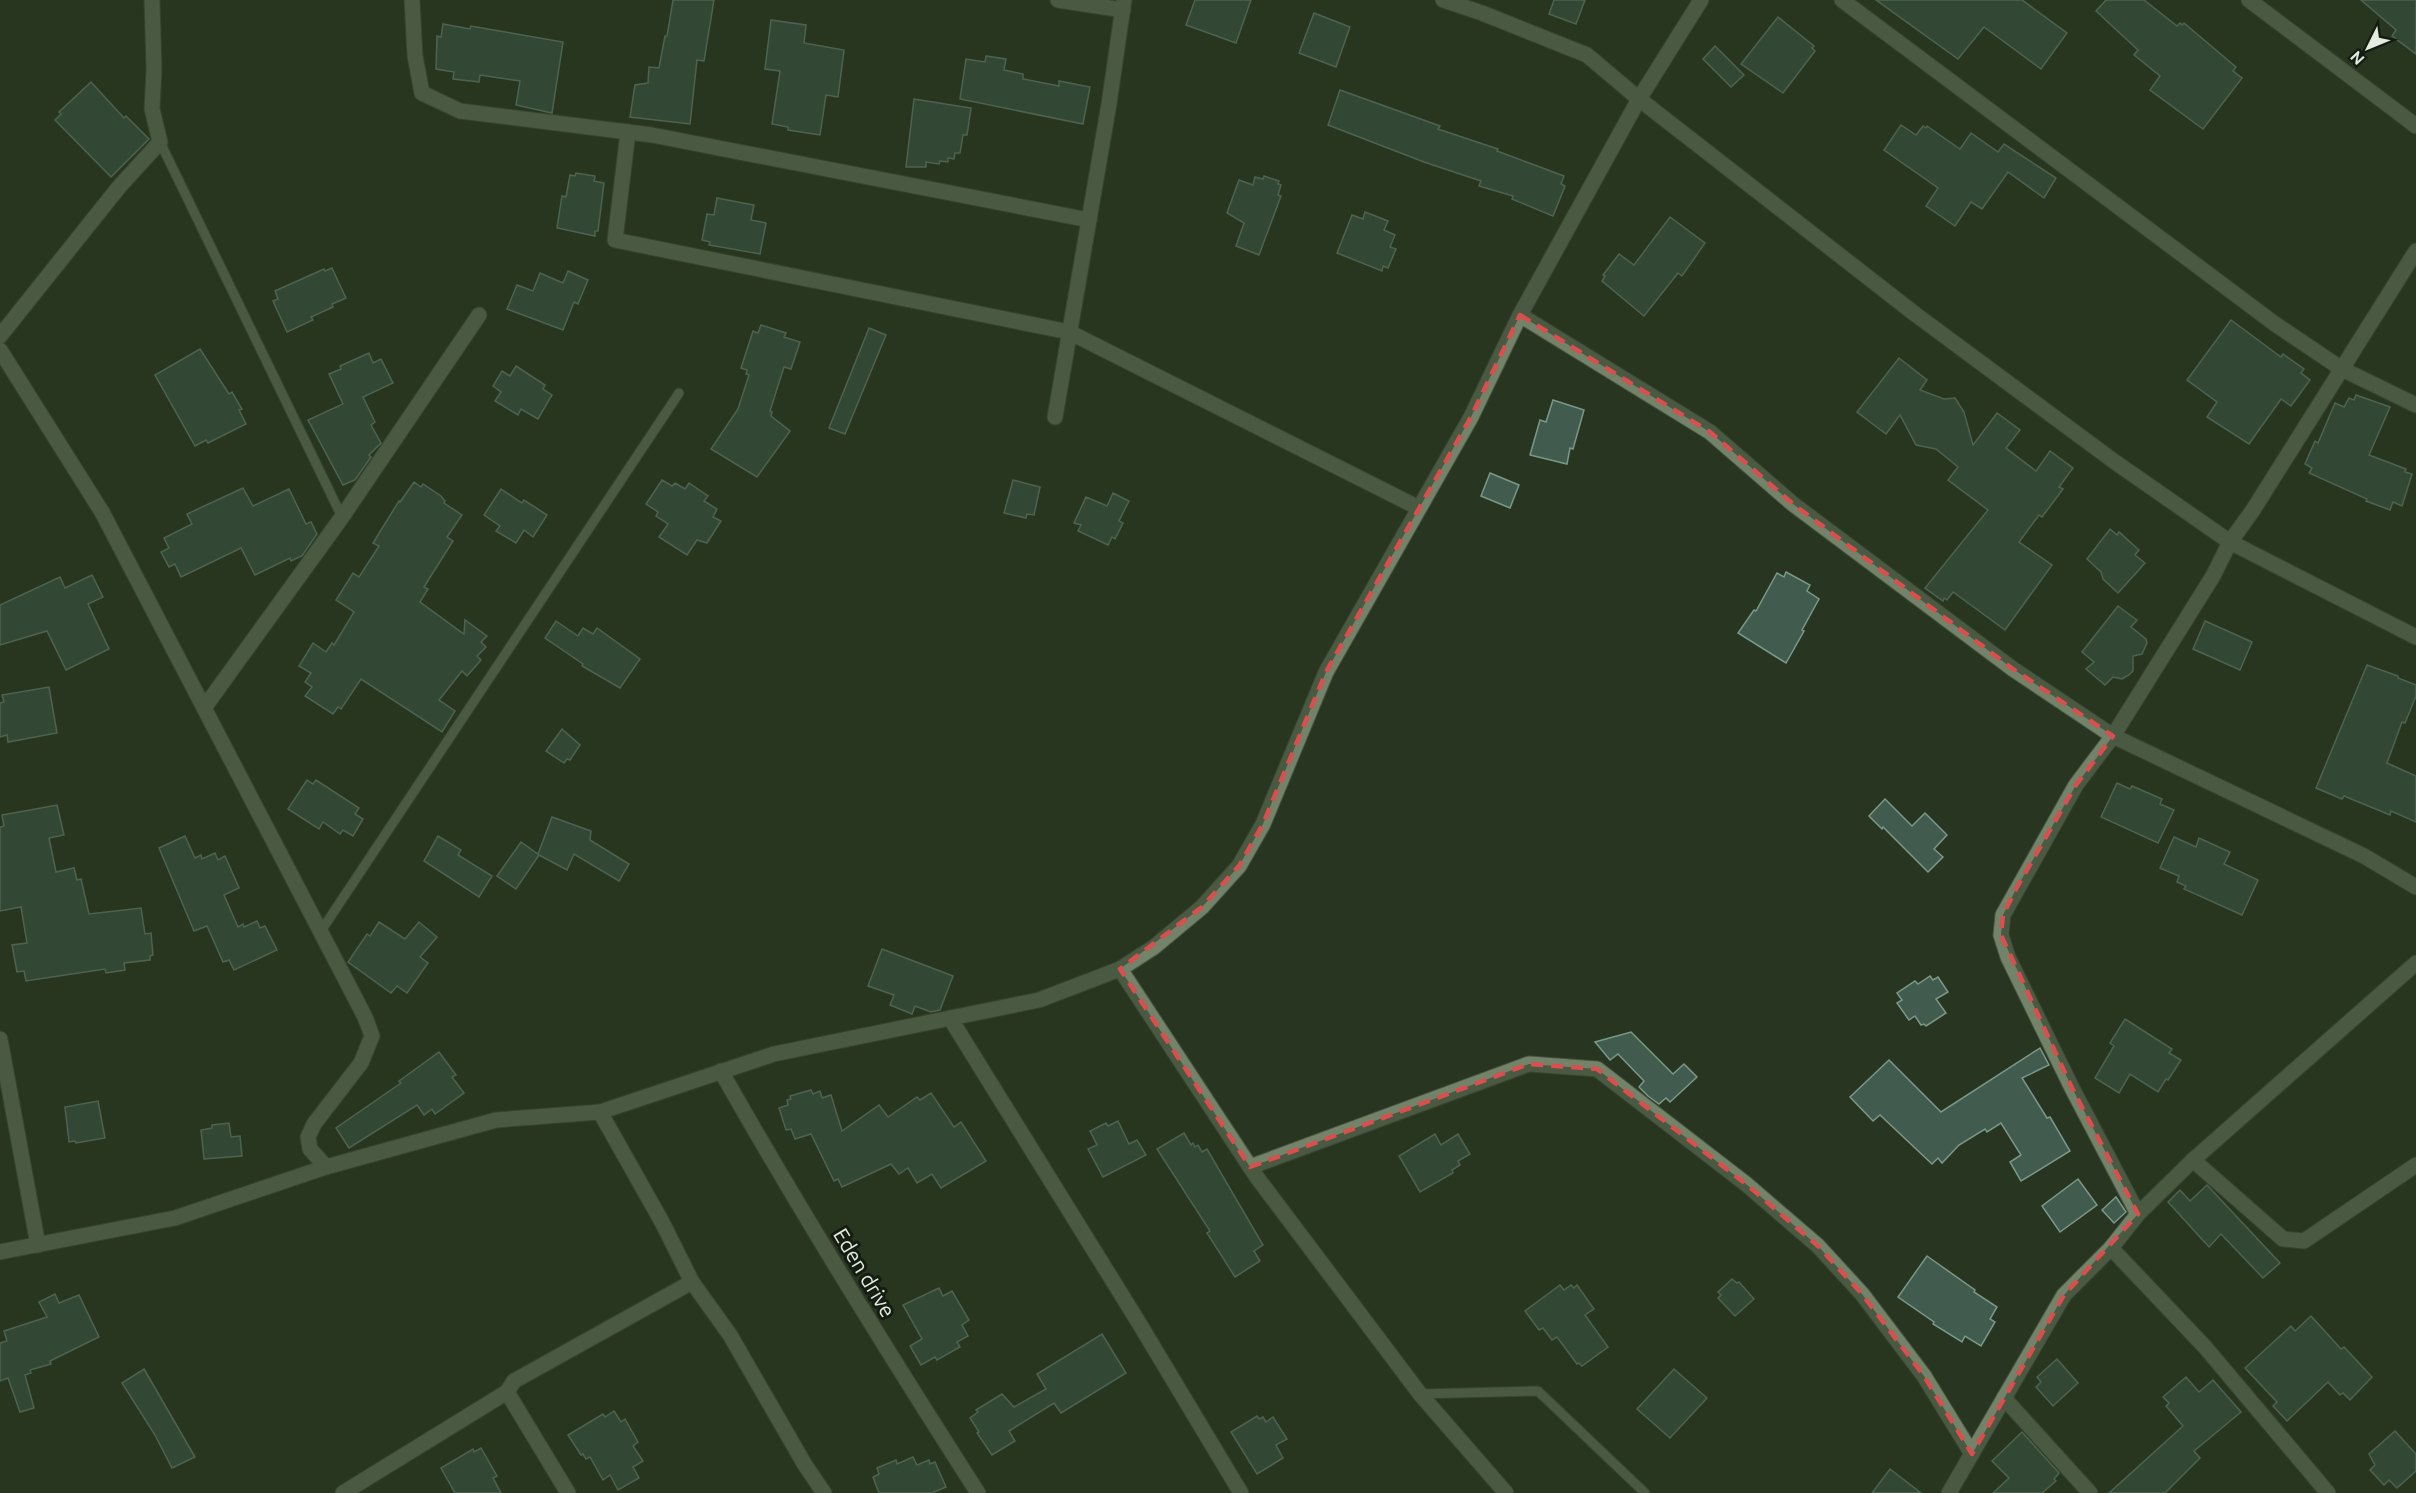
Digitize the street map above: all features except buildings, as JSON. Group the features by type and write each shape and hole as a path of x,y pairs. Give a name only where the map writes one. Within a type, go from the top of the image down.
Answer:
{"street":[{"path":"0,336 119,187 160,142 152,109 154,69 152,0"},
{"path":"412,0 415,56 422,93 460,111 628,132 1089,220"},
{"path":"1055,417 1124,5 1058,0"},
{"path":"1443,0 1587,55 1638,99 1915,315 2115,462 2230,542 2416,638"},
{"path":"0,1252 175,1218 326,1167 496,1120 600,1112 774,1054 1040,1000 1120,969 1154,947 1202,907 1239,866 1263,824 1326,672 1471,417 1520,315 1638,99 1701,0"},
{"path":"1842,0 2257,310 2342,369 2416,405"},
{"path":"2249,0 2416,126"},
{"path":"628,132 615,240 1069,332 1419,508"},
{"path":"2138,1215 2008,957 2001,935 2003,915 2076,785 2113,736 2213,576 2230,542 2253,510 2416,251"},
{"path":"204,708 342,517 479,315"},
{"path":"1520,315 1710,432 1793,504 2013,669 2113,736 2364,856 2416,887"},
{"path":"0,350 102,512 365,1017 372,1036 361,1063 314,1124 308,1137 310,1149 326,1167"},
{"path":"1948,1493 2064,1295 2193,1160 2416,963"},
{"path":"1120,969 1250,1167 1420,1394 1506,1493"},
{"path":"950,1018 1121,1293 1241,1493"},
{"path":"0,1039 38,1245"},
{"path":"1250,1167 1529,1064 1597,1069 1746,1184 1818,1246 1862,1294 1924,1376 1972,1454"},
{"name":"Eden drive","path":"721,1071 774,1165 863,1313 978,1493"},
{"path":"600,1112 662,1222 692,1282 729,1335 805,1465 824,1493"},
{"path":"2193,1160 2283,1239 2304,1241 2416,1165"},
{"path":"2111,1248 2205,1347 2328,1493"},
{"path":"344,1493 507,1392 514,1381 692,1282"},
{"path":"507,1392 568,1493"},
{"path":"2004,1398 2090,1493"}],"lane":[{"path":"160,142 342,517"},
{"path":"321,931 679,393"},
{"path":"1420,1394 1538,1391 1645,1493"}],"highlighted area":[{"path":"1520,315 1710,432 1793,504 2013,669 2113,736 2076,785 2016,889 2003,915 2001,935 2072,1088 2138,1214 2064,1295 1972,1454 1924,1376 1862,1294 1818,1246 1746,1184 1597,1069 1529,1064 1250,1167 1120,969 1202,907 1239,866 1263,824 1326,672 1471,417"}]}
